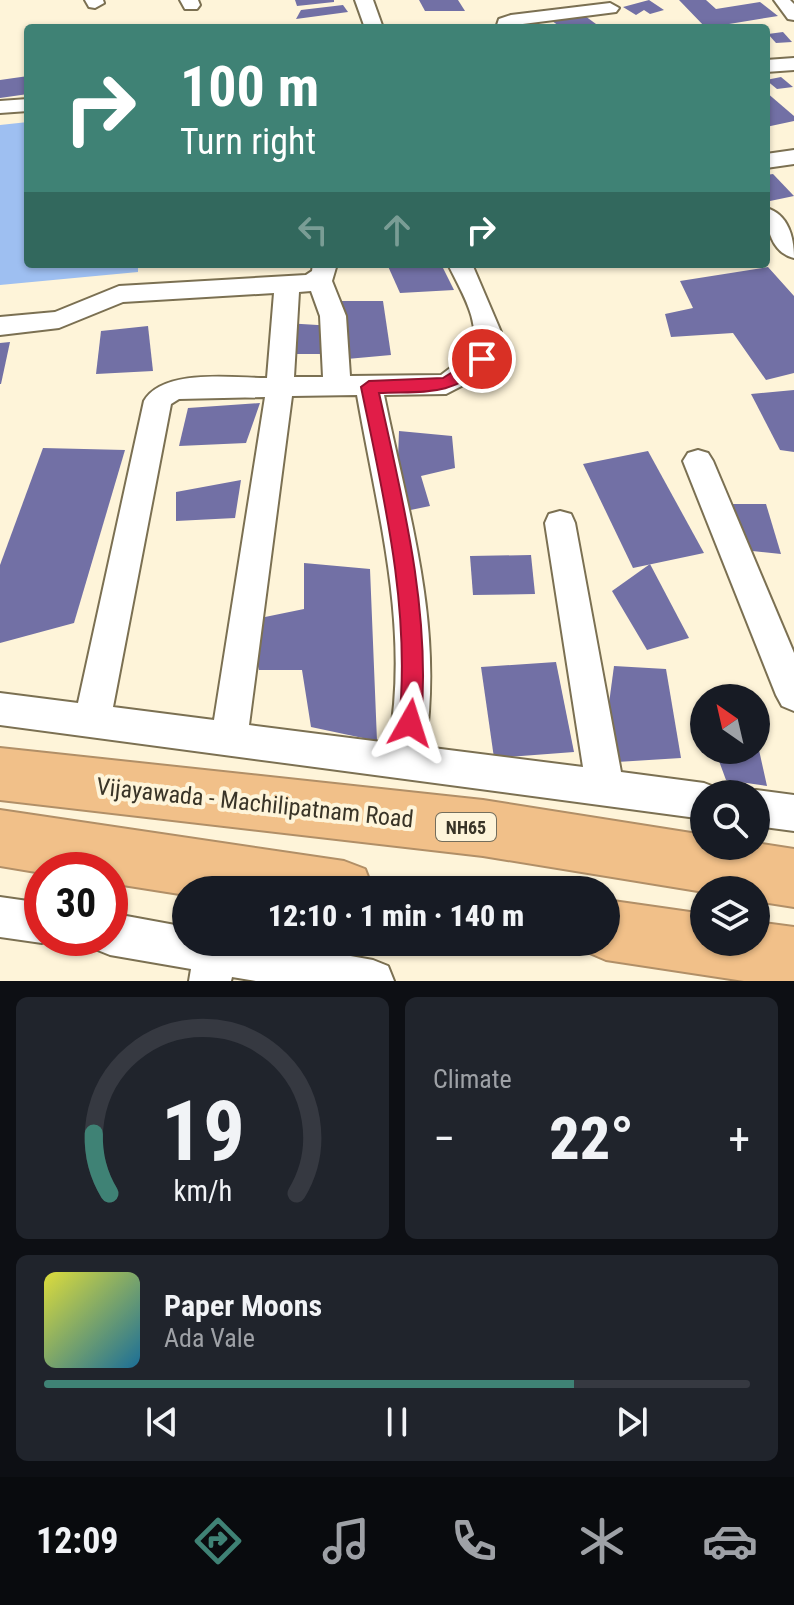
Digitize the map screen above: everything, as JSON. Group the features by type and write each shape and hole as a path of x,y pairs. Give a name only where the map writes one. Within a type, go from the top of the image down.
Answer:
{"highway":[{"name":"Vijayawada - Machilipatnam Road","path":"0,774 483,828 794,878"},
{"path":"0,838 251,876"},
{"path":"620,932 794,958"}],"street":[{"path":"364,0 373,24"},
{"path":"505,24 511,20 611,9"},
{"path":"770,66 794,64"},
{"path":"0,107 24,105"},
{"path":"770,160 794,157"},
{"path":"770,220 794,251"},
{"path":"92,723 158,401 166,393 177,389 446,384 466,374 482,359 489,343 487,325 462,268"},
{"path":"0,326 59,320 119,294 193,276 287,283 322,272 333,316 337,387"},
{"path":"229,741 280,387 287,283"},
{"path":"369,387 401,539 413,636 414,694 404,761"},
{"path":"698,461 794,695"},
{"path":"560,523 605,788"},
{"path":"0,709 690,799"},
{"path":"770,810 794,813"},
{"path":"0,917 24,920"},
{"path":"128,940 213,966 373,981"}],"water":[{"path":"24,122 24,268 138,268 138,272 0,285 0,125"}],"building":[{"path":"295,0 334,0 334,2 297,6"},
{"path":"419,0 458,0 465,11 425,11"},
{"path":"649,0 664,10 650,14 644,10 636,15 623,7"},
{"path":"679,0 706,0 716,9 760,2 778,16 729,24 702,24"},
{"path":"343,5 348,12 296,19 301,10"},
{"path":"581,13 596,24 556,24 552,21"},
{"path":"783,32 792,42 776,43 770,34"},
{"path":"24,77 24,95 0,98 0,80"},
{"path":"781,77 793,87 777,89 770,79"},
{"path":"770,95 794,116 794,121 770,126"},
{"path":"770,174 773,174 794,196 770,201"},
{"path":"389,268 443,268 454,290 400,293"},
{"path":"769,268 794,296 794,373 766,380 733,333 671,337 665,314 693,308 680,281"},
{"path":"337,301 383,301 391,355 347,359"},
{"path":"285,323 334,326 336,354 283,354"},
{"path":"148,326 153,371 96,374 101,331"},
{"path":"10,342 1,384 0,384 0,343"},
{"path":"794,390 794,452 780,450 751,394"},
{"path":"260,403 246,443 179,446 188,408"},
{"path":"399,431 452,436 455,468 421,476 430,506 396,513"},
{"path":"43,448 125,450 74,623 0,643 0,565"},
{"path":"648,451 704,553 633,568 583,464"},
{"path":"241,480 235,518 176,521 176,492"},
{"path":"715,504 766,504 781,554 734,549"},
{"path":"531,555 535,594 473,595 470,556"},
{"path":"304,563 370,569 377,741 311,727 302,670 259,670 246,621 304,609"},
{"path":"650,564 689,638 647,650 612,591"},
{"path":"556,662 574,752 494,758 481,667"},
{"path":"614,666 666,669 681,758 601,763"},
{"path":"720,764 762,764 766,780 726,780"}],"route":[{"path":"410,723 415,671 407,579 392,489 369,387 446,384 466,374 482,359"}]}
